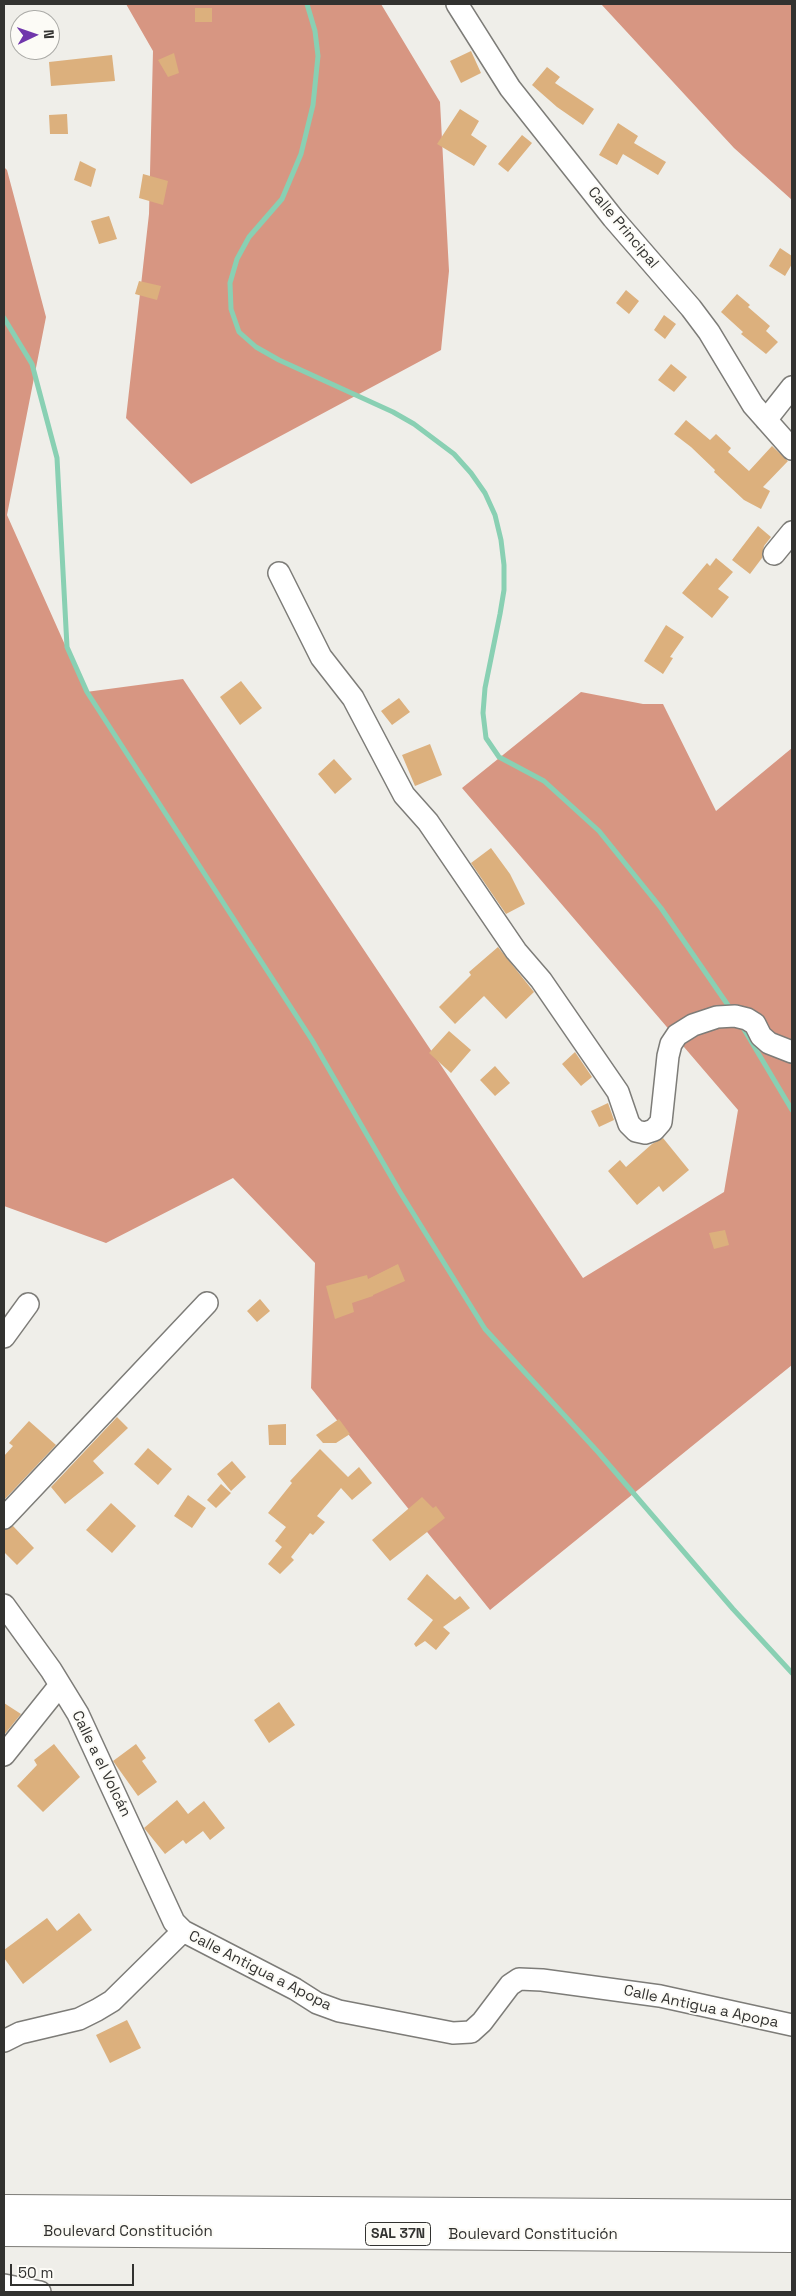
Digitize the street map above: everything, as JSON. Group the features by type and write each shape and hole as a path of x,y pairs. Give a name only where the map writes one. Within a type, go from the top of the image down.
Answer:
{"highway":[{"name":"Boulevard Constitución","path":"4,2209 792,2214"},
{"name":"Boulevard Constitución","path":"4,2232 792,2238"}],"street":[{"name":"Calle Principal","path":"457,4 510,88 613,218 691,308 709,332 753,405 792,449"},
{"path":"766,420 792,387"},
{"path":"774,554 792,532"},
{"path":"279,573 321,657 353,698 404,795 428,822 516,952 541,980 618,1092 629,1124 636,1131 645,1133 654,1130 661,1122 666,1065 671,1044 677,1035 693,1025 717,1017 734,1016 747,1019 755,1024 761,1036 769,1044 792,1052"},
{"path":"4,1518 207,1303"},
{"path":"4,1337 28,1304"},
{"name":"Calle a el Volcán","path":"4,1606 26,1634 78,1714 134,1831 168,1912 182,1931"},
{"path":"4,1756 60,1685"},
{"name":"Calle Antigua a Apopa","path":"4,2042 20,2033 79,2019 97,2010 112,2000 182,1931 317,2003 339,2011 453,2033 471,2032 482,2022 510,1984 518,1979 542,1980 660,1996 792,2025"},
{"path":"4,2285 40,2292"}],"shaded area":[{"path":"126,4 381,4 440,102 449,271 441,350 191,484 126,418 149,214 153,51"},
{"path":"601,4 792,4 792,200 734,148"},
{"path":"4,167 7,170 46,317 7,515 86,692 183,679 583,1278 724,1192 738,1110 462,788 581,692 643,704 663,704 716,811 792,748 792,1365 490,1610 311,1388 315,1263 233,1178 106,1243 4,1206"}],"building":[{"path":"195,8 212,8 212,22 195,22"},
{"path":"471,51 481,73 461,83 450,61"},
{"path":"174,53 179,73 168,77 158,60"},
{"path":"112,55 115,81 51,86 49,62"},
{"path":"547,67 560,77 555,83 594,109 583,125 557,107 532,85"},
{"path":"460,109 479,121 471,135 487,146 474,166 437,144"},
{"path":"67,114 68,134 50,134 49,115"},
{"path":"618,123 638,136 634,143 666,162 658,175 623,154 617,165 599,155"},
{"path":"522,135 532,143 508,172 498,164"},
{"path":"80,161 96,169 91,187 74,180"},
{"path":"143,174 168,181 163,205 139,198"},
{"path":"109,216 117,239 99,244 91,221"},
{"path":"780,248 792,256 792,264 785,276 769,266"},
{"path":"139,281 161,286 157,300 135,294"},
{"path":"626,290 639,301 629,314 616,303"},
{"path":"737,294 750,305 748,307 770,326 766,331 778,342 766,354 741,334 743,332 721,312"},
{"path":"664,315 676,324 665,339 654,330"},
{"path":"671,364 687,377 674,392 658,380"},
{"path":"686,420 710,440 716,434 731,448 728,452 749,471 772,446 788,461 763,487 770,491 761,509 744,500 691,447 674,434"},
{"path":"758,526 771,537 764,546 762,558 750,574 732,560"},
{"path":"716,558 733,572 718,589 729,597 712,618 682,593 707,563 710,566"},
{"path":"666,625 684,637 670,657 673,658 663,674 644,661"},
{"path":"241,681 262,708 240,725 220,697"},
{"path":"399,698 410,712 392,725 381,711"},
{"path":"430,744 442,775 415,786 402,755"},
{"path":"334,759 352,779 335,794 318,774"},
{"path":"491,848 510,874 525,904 506,914 471,863"},
{"path":"498,947 534,992 506,1019 484,996 455,1024 439,1007 471,975 469,972"},
{"path":"449,1031 471,1050 451,1073 429,1053"},
{"path":"575,1052 592,1077 581,1086 562,1064"},
{"path":"495,1066 510,1083 495,1096 480,1080"},
{"path":"608,1103 614,1120 599,1127 591,1111"},
{"path":"663,1138 689,1170 663,1192 659,1186 637,1205 608,1171 620,1160 626,1167 652,1144"},
{"path":"725,1230 729,1245 714,1249 709,1233"},
{"path":"398,1264 405,1281 373,1296 352,1303 354,1312 335,1319 326,1286 367,1275 368,1279"},
{"path":"260,1299 270,1311 257,1322 247,1311"},
{"path":"117,1417 128,1428 93,1461 104,1473 65,1504 51,1487"},
{"path":"339,1419 350,1434 336,1443 323,1443 316,1435"},
{"path":"29,1421 56,1445 4,1500 4,1456 13,1446 9,1443"},
{"path":"286,1424 286,1445 269,1445 268,1425"},
{"path":"148,1448 172,1469 158,1485 134,1464"},
{"path":"320,1449 348,1477 359,1467 372,1483 352,1500 341,1488 317,1516 325,1522 313,1535 310,1533 291,1557 294,1560 280,1574 268,1564 282,1547 275,1541 286,1527 268,1513 292,1483 290,1481"},
{"path":"232,1461 246,1477 231,1491 217,1474"},
{"path":"221,1484 231,1493 216,1508 207,1500"},
{"path":"188,1495 206,1508 192,1528 174,1516"},
{"path":"422,1497 433,1508 436,1506 445,1518 390,1561 372,1540"},
{"path":"111,1503 136,1526 112,1553 86,1530"},
{"path":"13,1526 34,1548 17,1565 4,1552 4,1530"},
{"path":"427,1574 455,1600 460,1596 470,1608 443,1627 450,1633 436,1650 425,1641 416,1647 414,1644 433,1620 407,1599"},
{"path":"279,1702 295,1725 269,1743 254,1720"},
{"path":"4,1703 21,1714 4,1735"},
{"path":"54,1744 80,1777 43,1812 17,1786 37,1765 34,1760"},
{"path":"136,1744 146,1758 142,1761 157,1782 138,1796 113,1761"},
{"path":"177,1800 188,1814 204,1801 225,1828 210,1840 203,1831 186,1844 183,1840 165,1854 144,1828"},
{"path":"79,1913 92,1930 23,1984 4,1958 4,1950 47,1918 57,1931"},
{"path":"127,2020 141,2048 110,2063 96,2035"}],"waterway":[{"path":"307,4 315,31 318,56 313,105 301,154 282,199 249,237 237,259 230,283 231,309 239,332 256,347 279,360 393,412 414,424 454,454 471,473 485,493 495,515 504,565 504,590 485,688 483,713 486,738 499,757 544,781 599,831 661,908 732,1011"},
{"path":"4,318 32,364 57,458 67,647 87,692 312,1040 400,1192 485,1329 598,1452 733,1609 792,1673"},
{"path":"742,1026 792,1110"}]}
